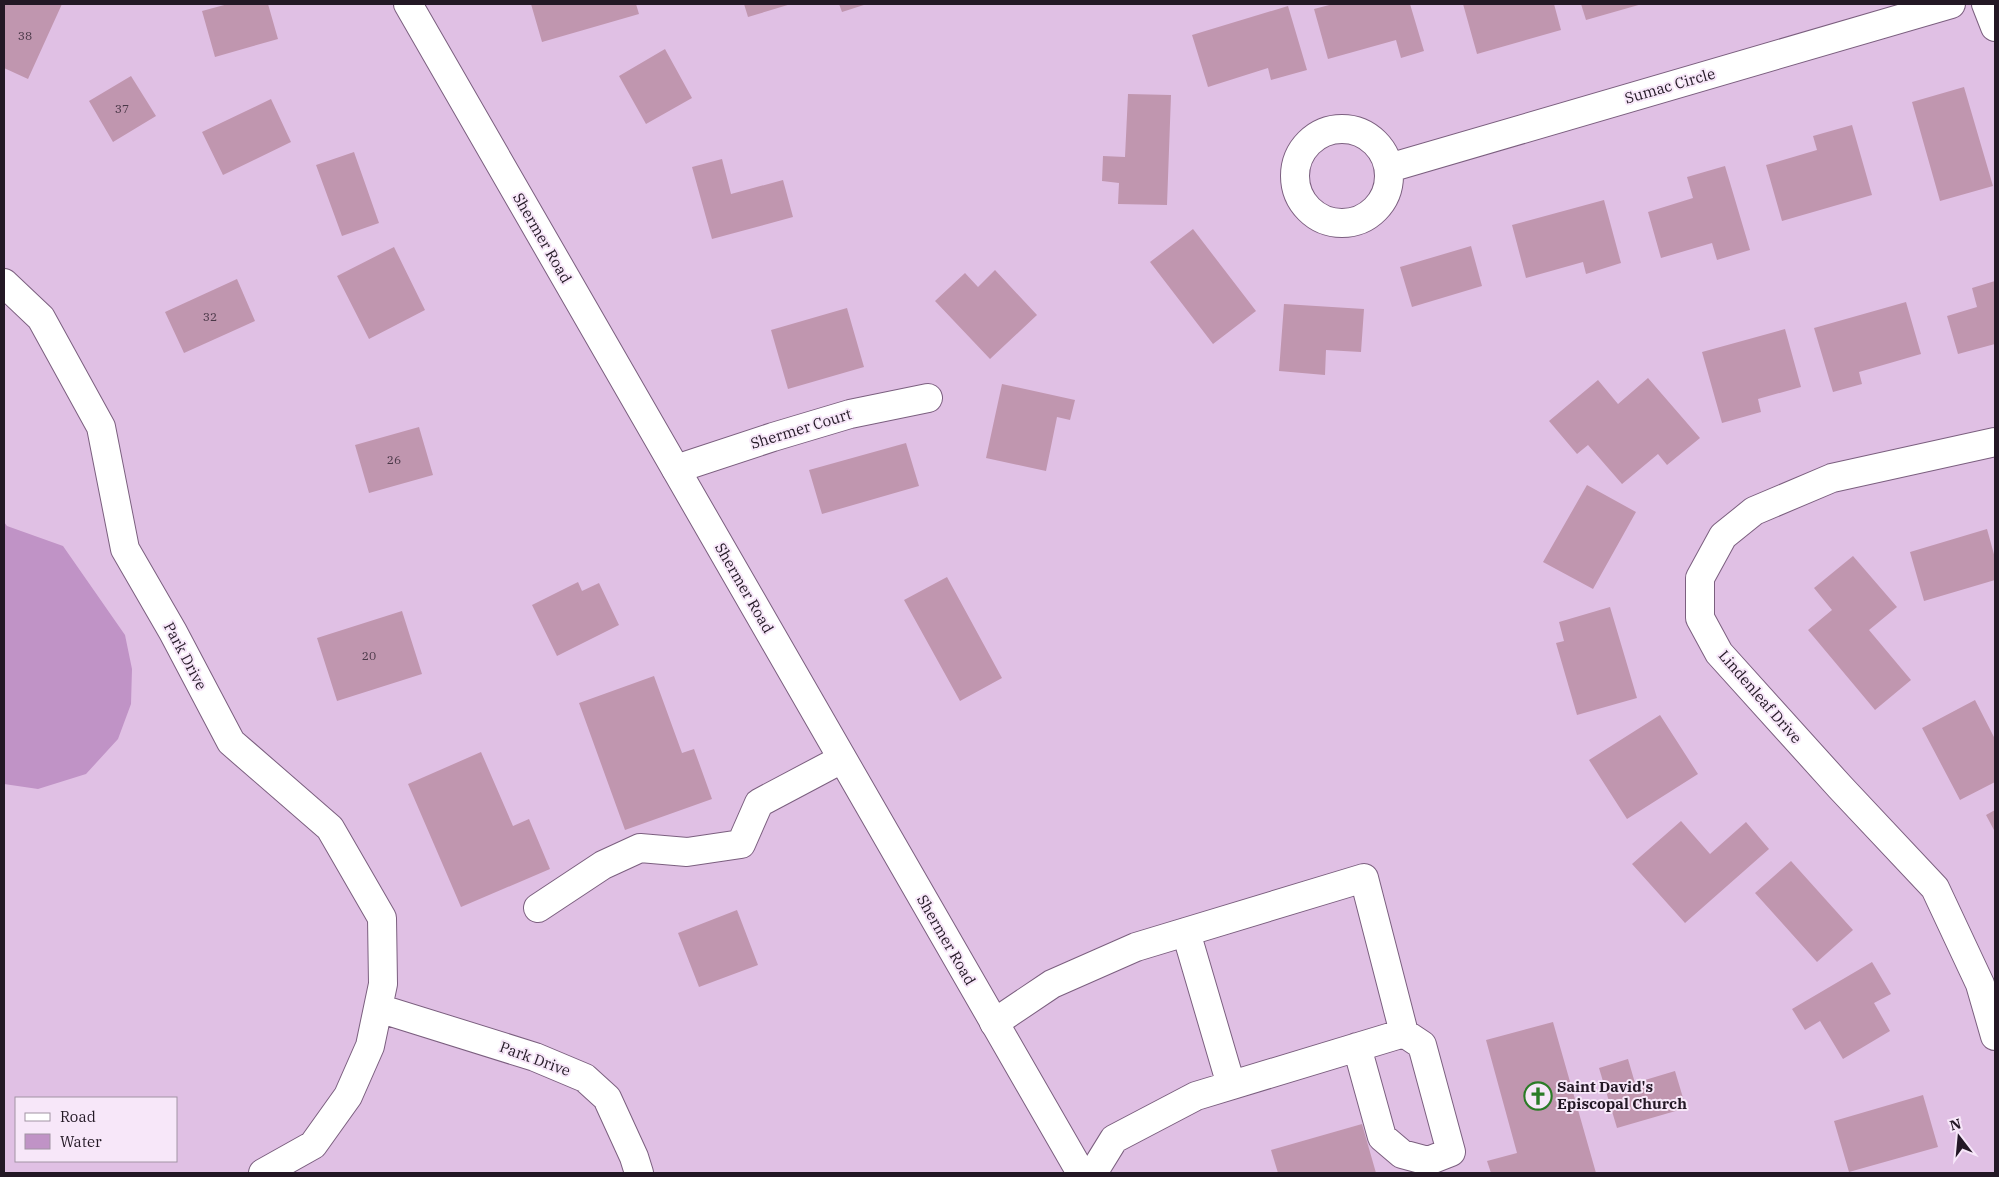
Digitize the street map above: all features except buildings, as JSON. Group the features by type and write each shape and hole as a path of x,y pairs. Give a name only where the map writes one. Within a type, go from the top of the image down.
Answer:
{"street":[{"name":"Shermer Road","path":"408,4 1081,1173"},
{"name":"Sumac Circle","path":"1389,168 1951,4"},
{"path":"1986,4 1995,27"},
{"name":"Park Drive","path":"4,283 41,318 101,427 125,549 173,632 232,742 330,828 382,918 383,984 370,1046 348,1096 313,1144 263,1173"},
{"name":"Shermer Court","path":"676,469 850,414 928,398"},
{"name":"Lindenleaf Drive","path":"1995,442 1832,478 1754,511 1723,536 1700,578 1700,618 1719,653 1840,787 1935,888 1980,984 1995,1036"},
{"path":"538,908 603,865 640,848 687,852 741,844 759,803 842,759"},
{"path":"994,1023 1052,984 1136,947 1364,878 1404,1033 1422,1046 1451,1152 1428,1161 1402,1154 1382,1137 1357,1047"},
{"path":"1186,932 1231,1085"},
{"name":"Park Drive","path":"378,1008 535,1057 585,1078 607,1098 640,1173"},
{"path":"1093,1173 1114,1139 1196,1096 1404,1033"}],"water":[{"path":"4,522 7,526 63,546 125,635 132,669 131,704 118,739 86,774 38,789 4,784"}],"place":[{"name":"Saint David's Episcopal Church","path":"1538,1096"}]}
